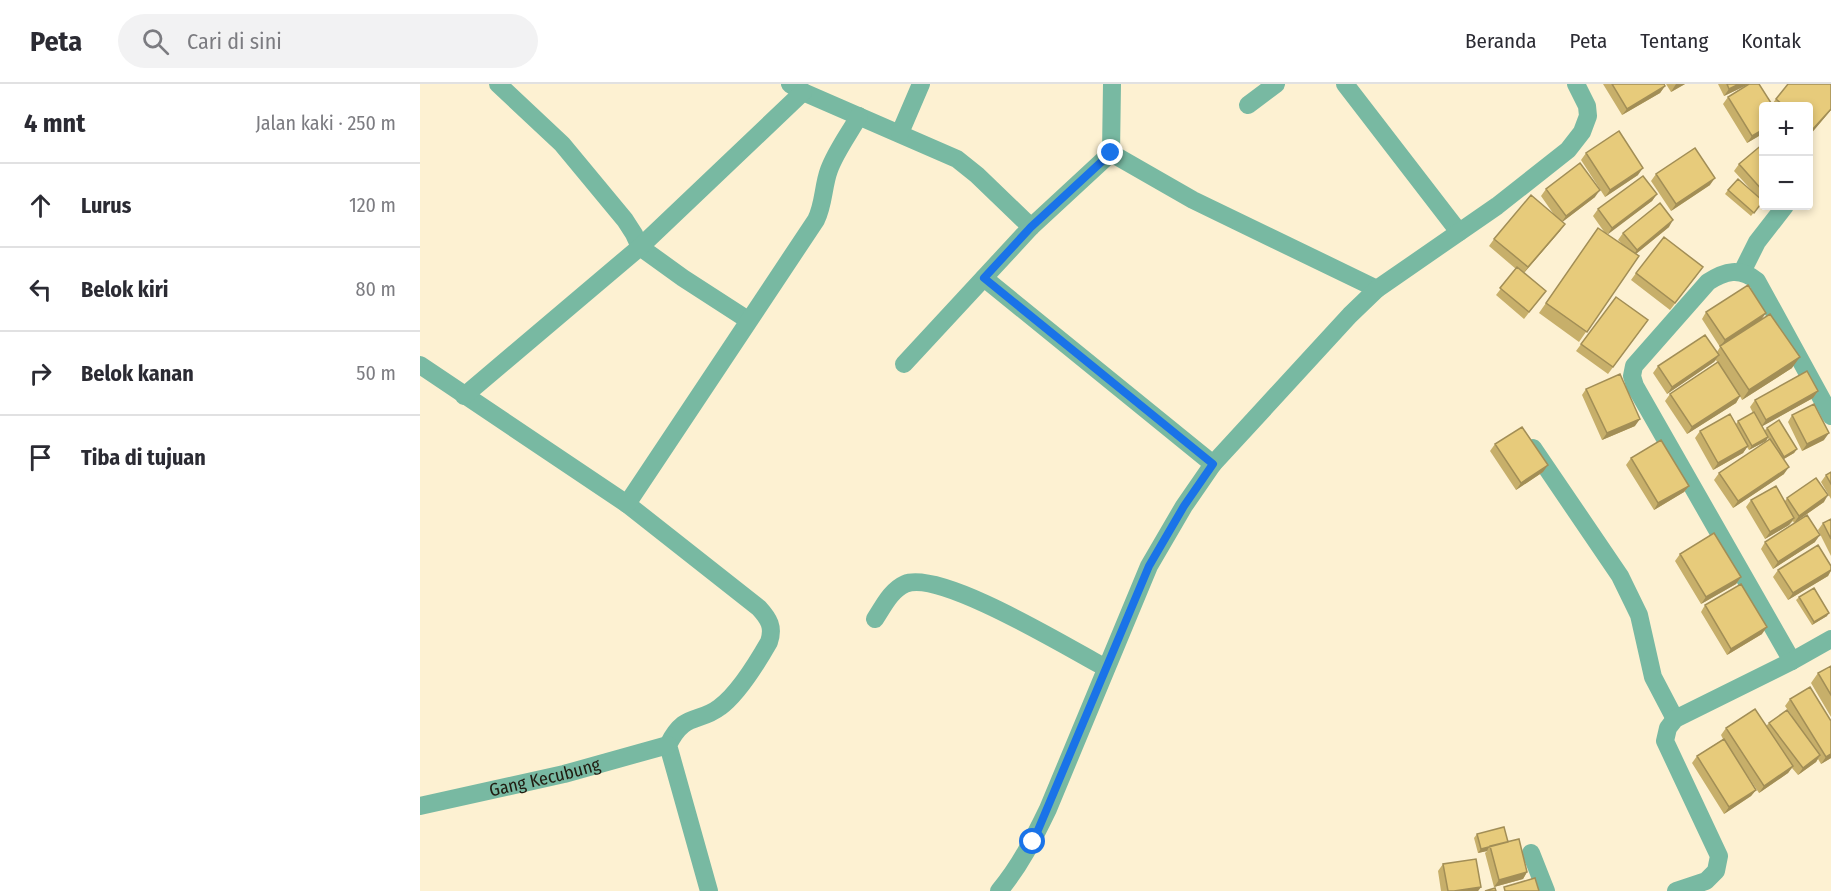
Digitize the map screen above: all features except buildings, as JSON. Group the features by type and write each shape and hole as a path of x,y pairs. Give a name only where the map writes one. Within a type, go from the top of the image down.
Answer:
{"street":[{"path":"498,84 562,144 625,220 640,247 748,320"},
{"path":"900,133 921,84"},
{"path":"904,364 1031,227 1111,153 1112,84"},
{"path":"1345,84 1459,232"},
{"path":"999,891 1013,875 1033,842 1149,566 1184,506 1213,464 1350,315 1377,289 1497,206 1568,150 1582,132 1588,116 1587,106 1576,84"},
{"path":"1248,105 1271,86"},
{"path":"464,396 640,247 796,88 957,159 1031,227"},
{"path":"627,504 816,220 830,169 859,116"},
{"path":"1111,153 1193,200 1377,289"},
{"path":"1742,272 1757,242 1782,210"},
{"path":"1792,661 1635,386 1632,375 1634,366 1640,356 1708,282 1720,274 1732,271 1742,272 1757,281 1831,416"},
{"path":"984,278 1213,464"},
{"path":"420,365 627,504 759,608 769,621 771,627 769,642 763,654 726,702 714,711 688,720 677,730 668,745 709,891"},
{"path":"1533,448 1620,576 1639,615 1653,677 1675,719"},
{"path":"875,618 899,588 907,583 928,584 970,596 1106,668"},
{"path":"1676,891 1706,880 1716,871 1719,856 1665,741 1668,729 1675,719 1831,639"},
{"name":"Gang Kecubung","path":"420,806 564,774 668,745"},
{"path":"1531,853 1546,891"}],"route":[{"path":"1033,842 1149,566 1184,506 1213,464 984,278 1031,227 1111,153"}]}
